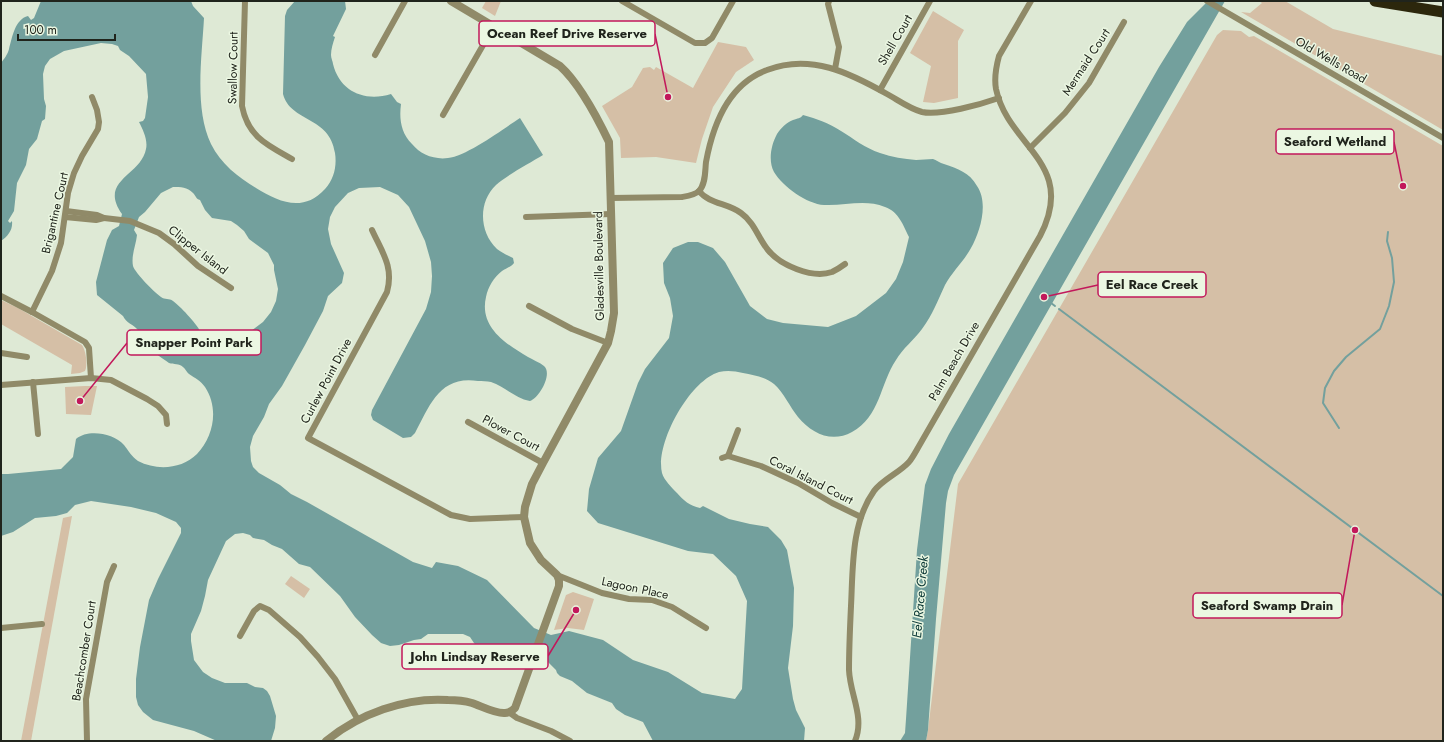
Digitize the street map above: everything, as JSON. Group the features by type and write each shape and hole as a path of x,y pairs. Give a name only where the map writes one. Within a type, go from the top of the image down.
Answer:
{"highway":[{"path":"1375,1 1443,12"},
{"path":"1419,9 1443,15"}],"street":[{"name":"Swallow Court","path":"245,1 242,106 244,115 247,124 260,140 292,159"},
{"path":"375,55 405,1"},
{"name":"Gladesville Boulevard","path":"451,1 555,62 564,69 573,79 600,122 609,142 614,313 611,331 608,343 543,463 527,498 524,517 527,535 534,552 557,575"},
{"path":"622,1 695,43 705,43 712,38 733,1"},
{"path":"829,1 828,4 839,47 835,69"},
{"name":"Shell Court","path":"880,90 930,1"},
{"name":"Palm Beach Drive","path":"855,741 859,724 850,686 849,648 855,545 861,517 874,490 909,462 919,446 1043,228 1050,207 1048,180 1043,166 1011,122 999,98 996,82 999,56 1031,1"},
{"name":"Old Wells Road","path":"1207,1 1443,138"},
{"name":"Mermaid Court","path":"1030,148 1065,113 1089,83 1124,22"},
{"path":"443,115 494,26"},
{"path":"611,198 682,197 692,196 699,191 703,184 710,144 716,126 722,111 730,98 741,85 755,75 780,66 812,64 835,69 861,79 912,108 923,112 935,113 958,109 999,98"},
{"name":"Brigantine Court","path":"32,312 52,271 61,243 68,193 74,173 98,129 99,122 97,110 92,97"},
{"path":"699,191 709,200 730,206 742,213 757,230 761,240 769,251 790,266 812,273 822,273 831,272 845,264"},
{"name":"Clipper Island","path":"66,214 96,220 104,218 120,219 137,223 158,233 174,244 198,266 231,288"},
{"path":"526,217 611,214"},
{"name":"Curlew Point Drive","path":"372,230 389,267 390,281 387,292 308,438 451,515 470,519 524,517"},
{"path":"1,296 85,342 89,348 91,378"},
{"path":"529,306 572,329 608,343"},
{"path":"1,353 27,357"},
{"path":"1,385 91,378 114,381 151,400 164,412 167,424"},
{"path":"33,382 38,434"},
{"name":"Plover Court","path":"468,422 543,463"},
{"path":"722,458 728,456 738,430"},
{"name":"Coral Island Court","path":"728,456 761,466 798,483 832,503 861,517"},
{"name":"Beachcomber Court","path":"86,741 86,699 107,582 114,566"},
{"path":"326,741 358,720 380,710 403,703 425,700 448,700 471,703 503,714 510,713 516,706 559,586 557,575"},
{"name":"Lagoon Place","path":"557,575 602,593 629,599 652,600 672,607 706,628"},
{"path":"240,636 254,611 260,606 269,610 300,637 318,657 335,679 358,720"},
{"path":"1,628 42,624"},
{"path":"510,713 516,718 551,731 570,741"}],"shaded area":[{"path":"486,1 501,1 495,16 482,8"},
{"path":"1259,1 1285,1 1333,29 1443,56 1443,130 1241,12 1250,13 1262,3"},
{"path":"933,11 964,30 958,41 958,98 934,103 923,102 931,66 910,53"},
{"path":"1223,30 1241,31 1249,37 1254,36 1443,146 1443,741 926,741 958,484 1217,35"},
{"path":"718,42 746,47 754,60 736,72 713,107 702,139 696,163 656,157 621,158 620,138 602,106 632,87 643,68 650,67 654,70 656,67 693,88"},
{"path":"1,300 18,308 82,345 86,358 85,371 71,374 72,365 1,324"},
{"path":"97,386 91,415 66,414 65,387"},
{"path":"72,516 31,741 21,741 63,518"},
{"path":"291,576 310,589 304,598 285,584"},
{"path":"573,592 594,599 584,630 568,628 554,630 566,595"}],"water":[{"path":"41,1 191,1 193,6 204,18 200,82 202,115 211,144 225,164 243,179 273,197 291,203 308,201 325,189 333,177 336,163 332,141 326,132 318,125 293,110 287,103 283,94 285,16 287,10 295,1 345,1 346,9 333,36 335,37 331,56 336,74 341,82 348,88 363,95 372,97 391,94 397,102 401,104 400,115 405,135 415,148 428,156 448,158 456,156 475,147 520,118 543,155 501,181 490,192 486,200 483,217 487,234 497,249 513,258 514,263 499,273 492,282 487,293 485,308 490,326 503,340 544,366 547,374 541,391 534,399 530,401 525,400 491,382 465,380 445,387 438,394 415,433 411,437 403,438 373,420 371,415 372,410 426,309 431,292 432,276 431,262 425,241 409,207 398,195 380,187 359,188 348,193 335,207 330,217 328,229 331,244 344,273 342,283 328,296 323,311 305,345 282,386 269,404 264,417 253,436 250,447 253,467 259,473 280,485 291,494 413,562 432,568 436,562 458,566 487,580 534,628 551,635 569,631 603,640 633,660 668,672 702,693 735,699 742,689 747,601 736,576 713,554 688,551 598,523 587,511 589,489 598,458 621,431 638,383 645,369 669,338 673,316 670,298 664,283 663,263 673,248 688,242 698,242 713,248 725,262 750,306 767,319 783,323 828,327 856,316 886,293 896,279 903,262 909,237 894,212 885,207 870,203 832,205 817,204 810,202 789,189 778,178 772,168 771,163 773,143 782,127 803,115 832,126 864,146 880,153 912,160 933,159 967,174 974,181 981,193 983,209 977,234 968,253 945,285 926,324 896,360 886,379 874,409 861,426 852,432 837,437 823,435 810,428 798,417 781,392 771,382 755,376 725,371 719,372 708,378 696,388 686,400 669,431 664,446 661,461 662,473 668,484 679,496 696,507 700,508 703,506 729,519 768,527 781,540 787,550 794,588 793,626 788,668 796,710 805,728 804,741 653,741 643,722 625,715 616,709 612,703 587,693 572,681 560,676 545,659 543,654 529,647 518,651 489,649 477,646 470,637 463,634 428,634 421,639 390,646 381,643 355,617 340,596 310,567 299,564 282,549 264,540 253,538 250,535 243,533 235,534 226,541 208,580 201,611 191,634 191,641 194,660 203,672 212,678 225,683 247,683 255,687 263,688 267,691 276,716 275,728 271,741 217,741 194,731 153,720 143,712 138,705 136,697 136,679 140,647 149,600 181,533 181,528 176,522 156,513 131,507 91,501 75,505 67,513 56,516 35,518 13,532 1,536 1,474 61,469 73,457 76,439 87,434 94,433 107,435 119,441 138,461 145,464 169,467 184,463 197,454 207,439 213,422 212,404 202,383 181,366 169,363 159,356 136,328 97,295 96,282 107,240 112,230 119,226 122,214 116,203 115,193 123,179 143,158 146,149 145,135 139,122 143,121 145,118 148,97 146,74 129,56 120,50 118,46 101,43 64,51 50,59 45,66 43,74 44,99 46,106 45,119 42,121 37,139 29,149 26,165 17,183 14,211 8,221 10,223 12,221 11,230 1,241 1,63 8,53 17,25 28,16 31,20 34,18","holes":["173,187 184,188 191,191 200,200 205,210 212,218 231,221 244,231 249,239 268,253 274,265 278,289 276,301 271,312 263,322 251,331 240,336 222,337 211,332 198,332 200,331 192,319 173,301 162,298 158,295 137,273 133,266 137,235 134,230 139,217 161,193"]},
{"path":"1208,1 1225,1 954,475 948,491 946,503 926,741 900,741 905,733 917,550 925,485 931,469 949,434 1159,67 1187,22"}],"waterway":[{"path":"1339,428 1323,403 1325,388 1334,371 1346,357 1380,329 1389,306 1394,282 1392,258 1387,241 1388,232"},
{"path":"1051,303 1055,306"},
{"path":"1059,309 1443,596"}],"place":[{"name":"Ocean Reef Drive Reserve","path":"668,97"},
{"name":"Seaford Wetland","path":"1403,186"},
{"name":"Eel Race Creek","path":"1044,297"},
{"name":"Snapper Point Park","path":"80,401"},
{"name":"Seaford Swamp Drain","path":"1355,530"},
{"name":"John Lindsay Reserve","path":"576,610"}]}
